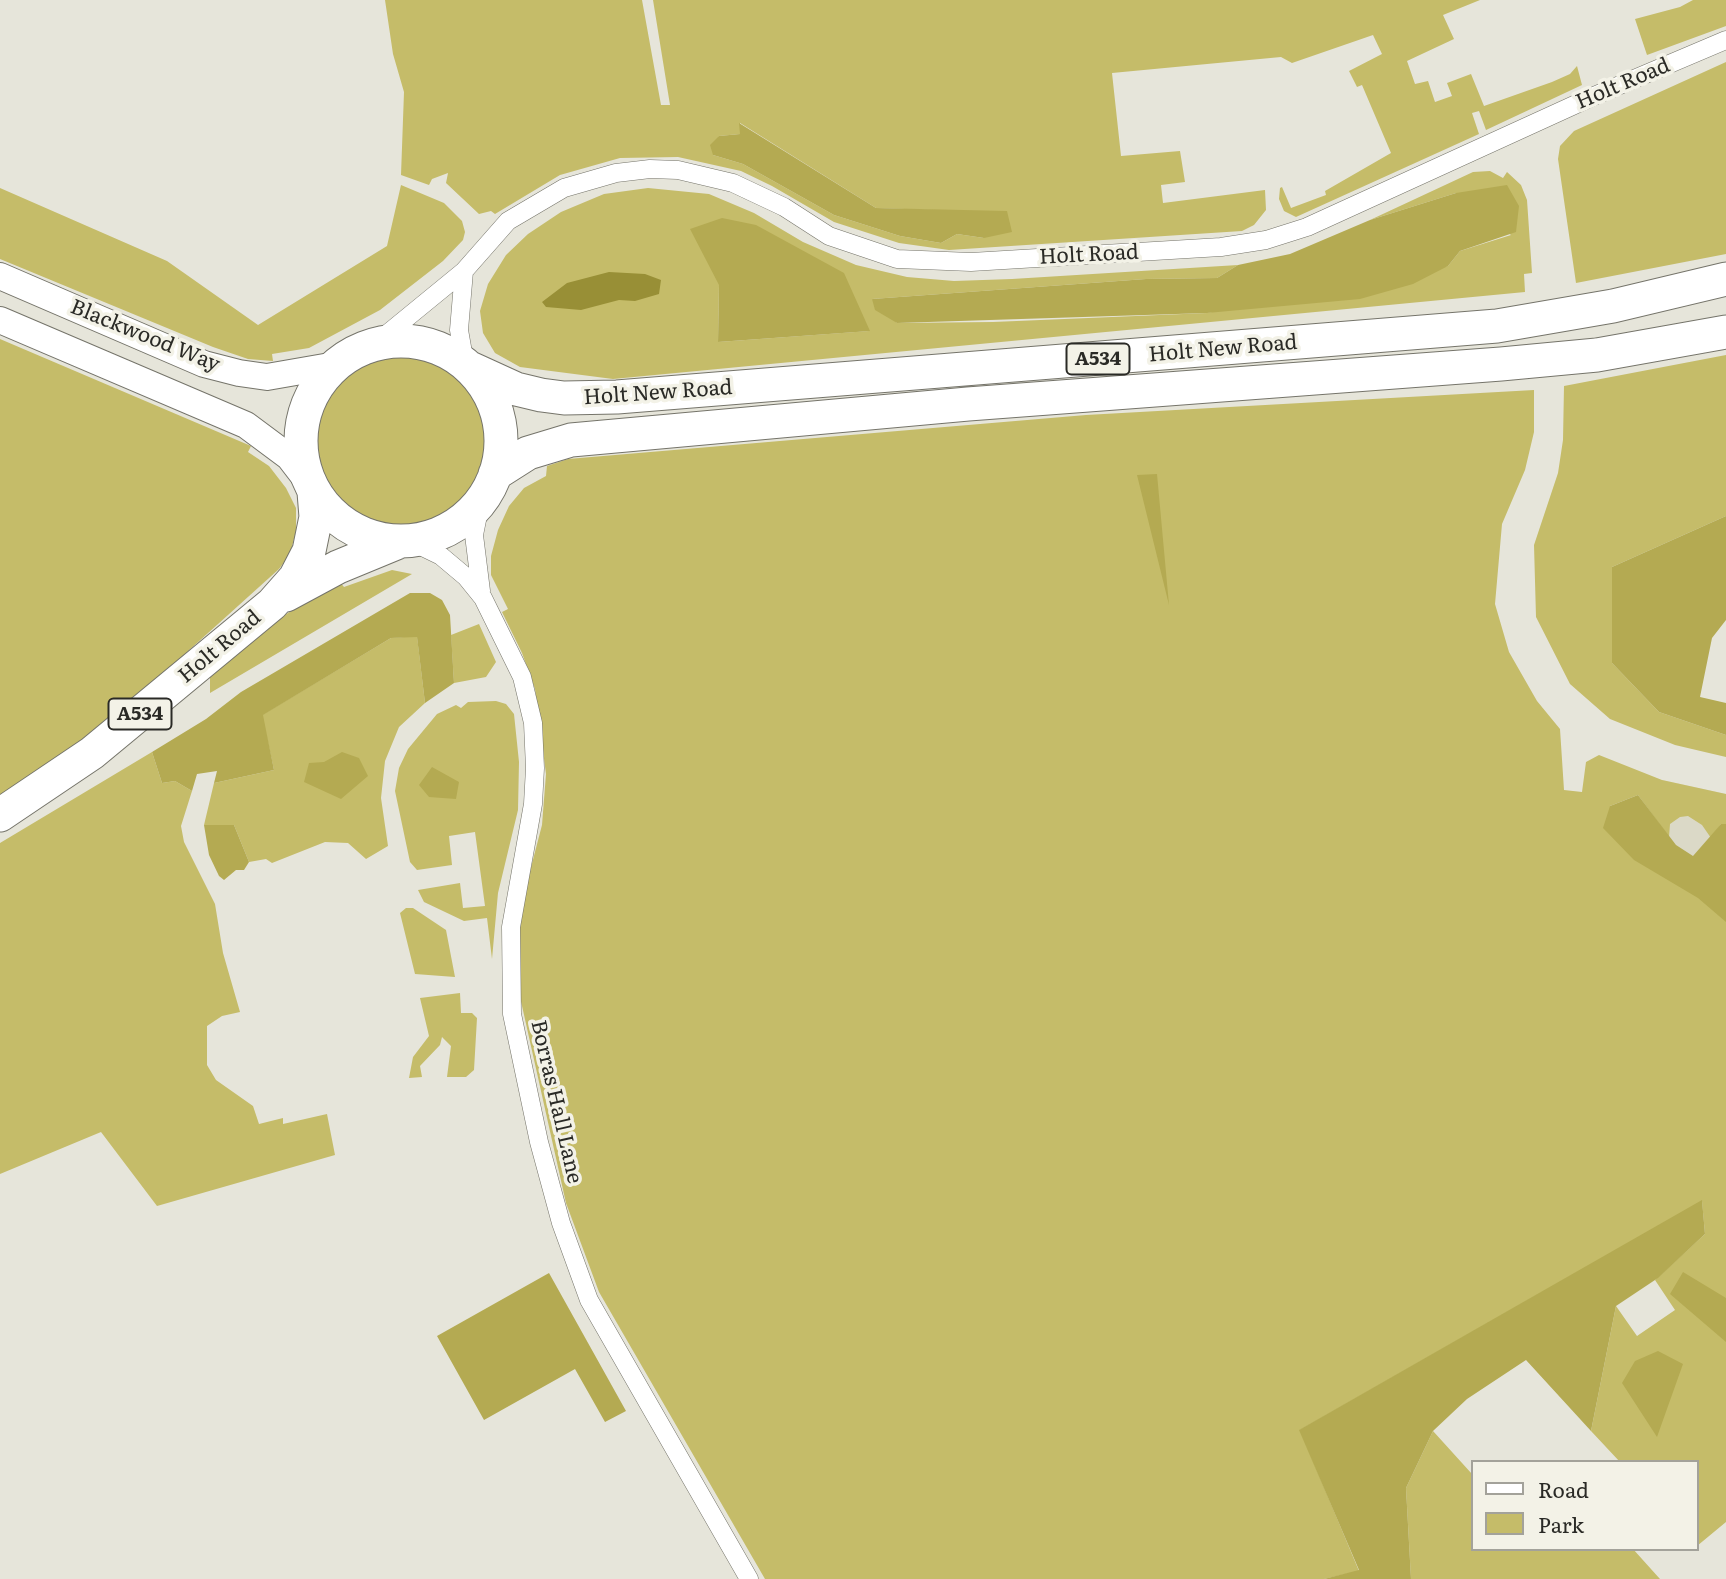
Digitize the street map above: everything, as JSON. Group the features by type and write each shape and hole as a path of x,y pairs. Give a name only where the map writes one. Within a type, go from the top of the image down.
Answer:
{"highway":[{"name":"Holt New Road","path":"468,366 516,389 541,395 564,398 617,397 1497,326 1613,306 1726,279"},
{"name":"Holt New Road","path":"488,487 533,451 571,440 968,404 1597,355 1726,332"},
{"path":"410,341 432,345 468,366 488,390 499,417 501,445 488,487 459,523 433,536 405,541 377,538 359,532 338,519 312,487 302,457 304,413 315,388 335,365 355,351 376,343 410,341"},
{"name":"Holt Road","path":"0,815 92,753 272,604 295,578 309,551 316,517 312,487"},
{"name":"Holt Road","path":"272,604 338,567 405,541"}],"street":[{"name":"Holt Road","path":"376,343 464,271 491,238 534,203 590,180 649,169 678,170 733,183 784,207 829,236 897,259 971,262 1221,247 1266,240 1307,227 1594,96 1726,40"},
{"path":"464,271 459,330 468,366"},
{"name":"Blackwood Way","path":"0,276 204,363 239,373 267,377 335,365"},
{"name":"Blackwood Way","path":"0,320 246,425 289,457 312,487"},
{"name":"Borras Hall Lane","path":"483,598 474,555 474,535 488,487"},
{"name":"Borras Hall Lane","path":"405,541 452,564 483,598 515,658 533,723 533,804 511,927 513,1014 549,1179 561,1223 589,1300 749,1579"}],"shaded area":[{"path":"739,123 876,208 1007,211 1012,232 984,238 957,234 941,243 900,236 834,215 743,164 713,155 710,145 719,136 740,134"},
{"path":"1507,185 1519,206 1516,232 1460,251 1448,266 1413,284 1360,299 1207,313 897,323 875,310 872,299 1146,279 1217,278 1238,265 1290,254 1370,220 1456,193"},
{"path":"722,218 756,225 844,273 870,331 718,342 719,285 690,229"},
{"path":"609,272 645,274 661,280 659,294 635,301 619,300 581,310 546,307 542,302 567,283"},
{"path":"1157,474 1169,605 1137,475"},
{"path":"1726,516 1726,620 1712,638 1700,697 1726,703 1726,735 1659,712 1612,663 1612,567"},
{"path":"410,593 430,593 442,600 450,615 454,683 425,703 417,637 391,638 263,715 274,770 214,783 217,771 197,774 192,791 175,781 162,783 152,752 206,719 241,692"},
{"path":"342,752 359,758 368,776 341,799 304,782 309,763 324,762"},
{"path":"432,767 459,782 456,799 429,797 419,785"},
{"path":"1662,780 1726,794 1726,899 1656,852"},
{"path":"1638,795 1676,845 1693,856 1721,824 1726,824 1726,922 1698,898 1634,860 1603,828 1610,806"},
{"path":"204,825 234,825 249,862 244,870 236,870 224,880 219,876 209,855"},
{"path":"1702,1200 1705,1234 1658,1278 1616,1306 1591,1431 1526,1360 1467,1399 1433,1431 1406,1488 1411,1579 1324,1579 1359,1570 1299,1430"},
{"path":"1683,1272 1726,1298 1726,1342 1670,1294"},
{"path":"549,1273 626,1411 605,1422 575,1369 484,1420 437,1336"},
{"path":"1658,1351 1683,1364 1657,1437 1622,1383 1635,1361"}],"green space":[{"path":"385,0 642,0 661,105 670,105 653,0 1480,0 1443,15 1454,39 1407,61 1415,84 1428,81 1435,102 1452,96 1447,83 1471,74 1484,106 1552,82 1570,74 1577,66 1582,85 1486,130 1479,111 1472,113 1479,134 1296,217 1284,211 1279,199 1280,188 1282,187 1291,208 1326,195 1325,191 1391,153 1362,85 1357,87 1349,71 1382,54 1373,35 1292,63 1281,57 1112,73 1121,156 1180,151 1185,182 1161,185 1163,203 1265,190 1266,210 1254,225 1242,231 949,250 899,243 834,222 741,171 678,157 620,158 560,175 495,214 491,211 479,214 446,183 448,173 432,179 429,185 401,175 404,92 393,54","holes":["740,123 876,208 961,211 984,238 957,234 941,243 900,236 834,215 743,164 713,155 719,136 740,134"]},
{"path":"1693,0 1726,0 1726,26 1647,55 1635,19 1680,7"},
{"path":"1726,62 1726,254 1576,283 1558,159 1560,146 1574,131"},
{"path":"1490,171 1503,178 1507,172 1521,185 1527,200 1532,273 1524,274 1525,292 613,379 520,367 495,353 483,333 480,311 488,284 506,255 528,234 561,212 604,194 648,188 709,194 754,213 803,242 856,265 907,277 954,281 1012,279 1238,265 1217,278 1146,279 872,299 897,323 993,322 1207,313 1448,266 1460,251 1511,235 1456,193 1370,220 1473,172","holes":["719,285 869,331 718,342"]},
{"path":"401,185 444,203 462,221 465,232 463,240 443,261 380,310 309,348 272,354 273,361 248,359 213,347 0,259 0,188 167,261 258,325 387,246"},
{"path":"0,339 251,446 248,452 269,466 286,488 296,508 296,531 290,554 279,569 181,658 180,668 0,804"},
{"path":"401,355 433,362 461,380 479,408 486,440 479,472 461,500 433,518 401,525 369,518 341,500 323,472 316,440 323,408 341,380 369,362"},
{"path":"1726,355 1726,516 1612,567 1612,663 1659,712 1726,735 1726,757 1675,745 1610,719 1570,684 1536,617 1534,545 1558,473 1563,440 1564,386"},
{"path":"1534,390 1534,432 1525,470 1502,524 1495,604 1509,652 1537,701 1560,729 1564,790 1582,792 1586,762 1599,755 1662,780 1726,794 1726,824 1721,824 1711,838 1702,825 1688,816 1680,817 1670,824 1669,837 1638,795 1610,806 1726,899 1726,1522 1698,1545 1698,1460 1618,1460 1591,1431 1616,1306 1637,1336 1675,1310 1655,1280 1705,1234 1702,1201 1300,1430 1359,1571 1324,1579 765,1579 599,1292 566,1203 518,988 516,925 542,825 546,774 535,689 522,653 502,612 508,609 491,575 491,556 498,530 509,506 524,488 546,476 547,466 568,459 1086,415"},
{"path":"392,570 412,574 210,693 210,677 272,623 339,581 344,587"},
{"path":"479,624 496,662 486,677 454,683 451,635"},
{"path":"417,636 425,703 399,727 385,761 381,798 388,846 366,859 348,843 325,842 272,863 266,859 249,862 234,825 204,825 214,783 274,770 262,715 391,638"},
{"path":"496,701 506,704 514,714 519,762 518,810 498,893 492,959 487,918 464,921 424,902 418,890 460,883 463,908 485,906 475,832 449,836 452,865 417,870 410,862 395,791 399,768 408,749 437,714 456,705 461,708 468,702"},
{"path":"152,752 162,783 175,781 192,791 181,826 184,842 215,904 223,953 240,1012 222,1016 207,1026 207,1065 216,1080 253,1106 259,1124 283,1118 283,1124 327,1114 335,1155 157,1206 101,1132 0,1174 0,843"},
{"path":"406,908 413,908 446,930 455,977 415,974 400,913"},
{"path":"460,993 461,1013 472,1013 477,1018 474,1070 466,1077 447,1077 451,1046 442,1037 440,1045 420,1066 422,1077 409,1078 413,1057 429,1036 420,998"},
{"path":"1433,1431 1470,1472 1470,1551 1635,1551 1660,1579 1411,1579 1406,1488"}]}
